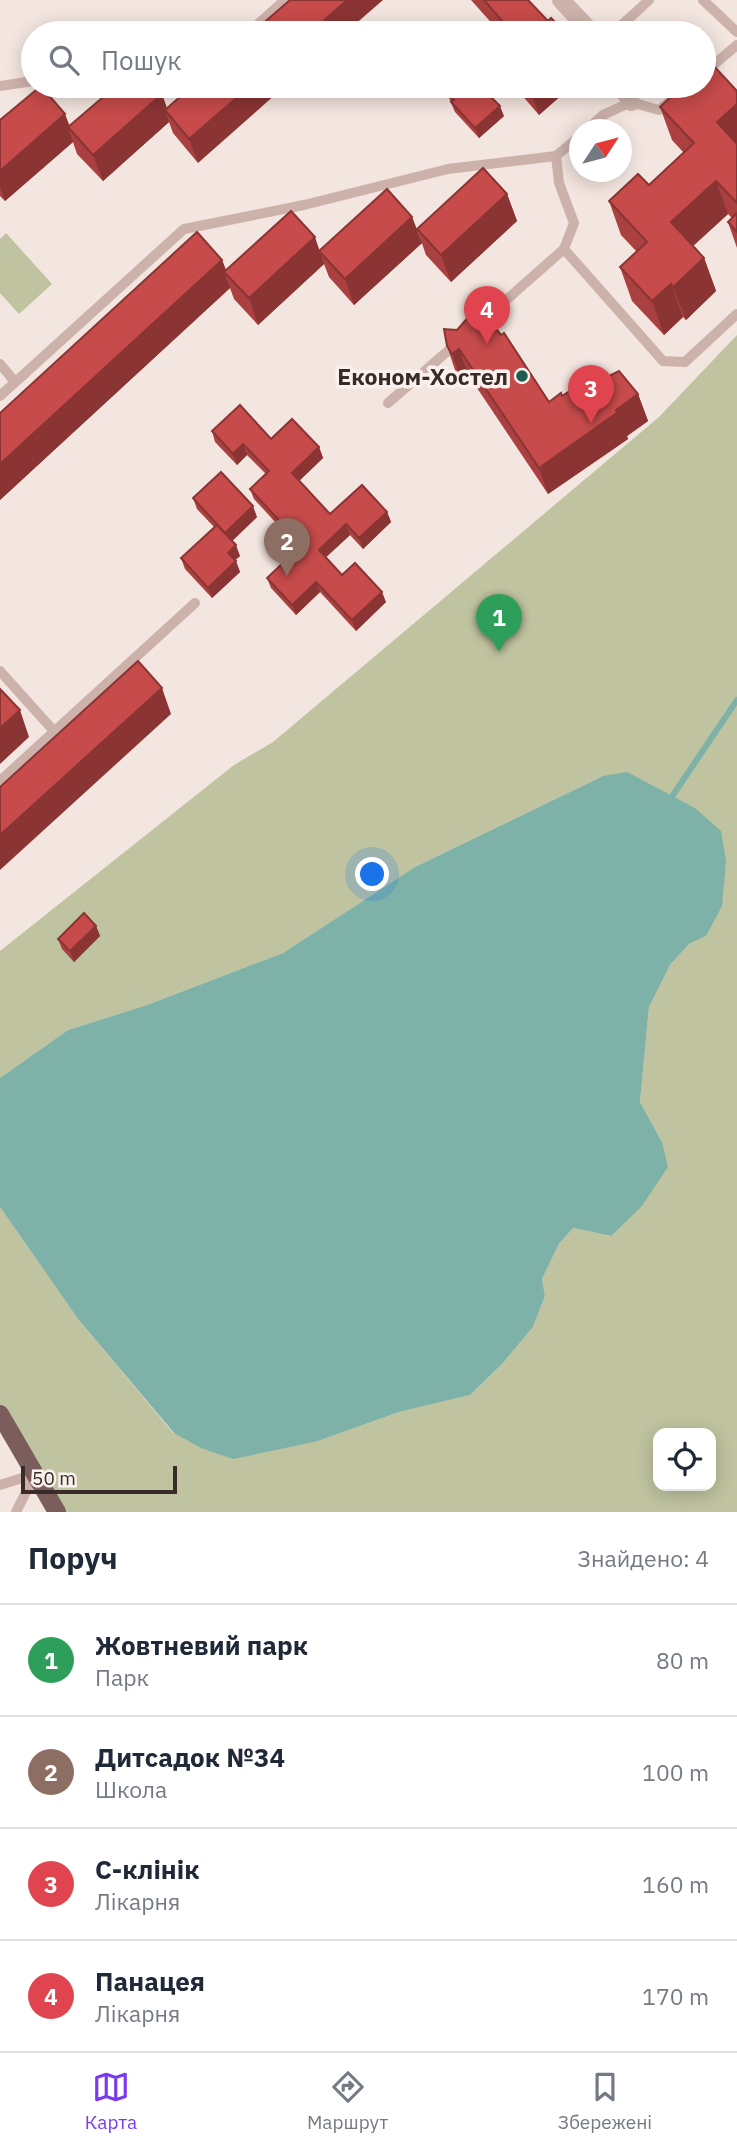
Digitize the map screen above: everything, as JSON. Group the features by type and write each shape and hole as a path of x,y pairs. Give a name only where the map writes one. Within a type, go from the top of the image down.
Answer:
{"main road":[{"path":"0,1414 57,1512"}],"street":[{"path":"561,0 581,21"},
{"path":"628,98 631,102"}],"lane":[{"path":"261,21 285,0"},
{"path":"626,21 649,0"},
{"path":"703,0 737,32"},
{"path":"716,63 737,46"},
{"path":"0,86 21,83"},
{"path":"599,119 631,102 659,110 674,98"},
{"path":"0,396 184,229 304,205 448,169 556,156 569,145"},
{"path":"388,403 564,249 574,223 559,183 556,156"},
{"path":"564,249 663,361 685,362 737,314"},
{"path":"0,364 15,382"},
{"path":"0,781 52,730 195,603"},
{"path":"0,671 52,730"},
{"path":"0,1485 35,1474"},
{"path":"16,1512 35,1474"}],"green space":[{"path":"6,233 52,284 19,314 0,293 0,239"},
{"path":"737,335 737,1512 58,1512 0,1412 0,1207 78,1319 173,1433 318,1441 399,1412 470,1395 503,1363 533,1327 545,1296 542,1279 559,1244 573,1228 611,1236 662,1142 640,1102 649,1007 670,965 690,943 695,808 664,793 603,776 415,867 283,953 147,1005 68,1030 0,1078 0,951 234,765 273,742 659,417"}],"water":[{"path":"627,772 695,808 721,831 726,861 722,906 706,936 690,943 670,965 649,1007 640,1102 662,1142 668,1167 642,1206 611,1236 573,1228 559,1244 542,1279 545,1296 533,1327 503,1363 470,1395 399,1412 318,1441 233,1459 201,1448 174,1433 78,1319 0,1207 0,1078 68,1030 147,1005 283,953 415,867 603,776"}],"building":[{"path":"290,0 347,0 323,21 266,21"},
{"path":"484,0 528,0 548,21 502,21"},
{"path":"716,68 737,91 737,104 717,122 737,144 737,203 716,181 671,222 704,258 673,287 671,284 652,301 620,267 647,242 609,201 638,174 649,185 694,143 660,107 669,98 716,98"},
{"path":"27,98 51,98 65,114 0,171 0,120"},
{"path":"102,98 157,98 93,155 68,127"},
{"path":"178,98 236,98 189,139 165,110"},
{"path":"452,98 492,98 500,106 475,128 451,102 454,100"},
{"path":"483,168 507,194 441,255 417,229"},
{"path":"387,189 412,217 345,279 319,251"},
{"path":"291,211 315,237 249,298 224,272"},
{"path":"737,213 737,232 728,222"},
{"path":"197,232 222,260 0,464 0,413"},
{"path":"479,305 501,335 504,333 549,402 579,385 583,389 619,371 638,394 616,410 618,412 539,468 459,349 452,354 447,346 444,329 457,330"},
{"path":"240,405 271,439 292,419 319,447 292,473 330,514 362,485 387,512 359,538 346,524 319,550 342,575 355,563 382,592 352,620 316,582 292,605 267,578 302,545 250,489 269,471 243,444 233,454 212,431"},
{"path":"221,472 253,506 225,533 193,498"},
{"path":"217,525 236,545 228,553 236,561 208,588 181,558"},
{"path":"138,661 162,688 0,835 0,787"},
{"path":"0,689 20,710 0,728"},
{"path":"84,913 96,926 70,951 58,939"}],"waterway":[{"path":"669,801 737,700"}],"place":[{"name":"Панацея","path":"487,344"},
{"name":"Економ-Хостел","path":"522,376"},
{"name":"С-клінік","path":"591,423"},
{"name":"Дитсадок №34","path":"287,576"},
{"name":"Жовтневий парк","path":"499,652"}]}
